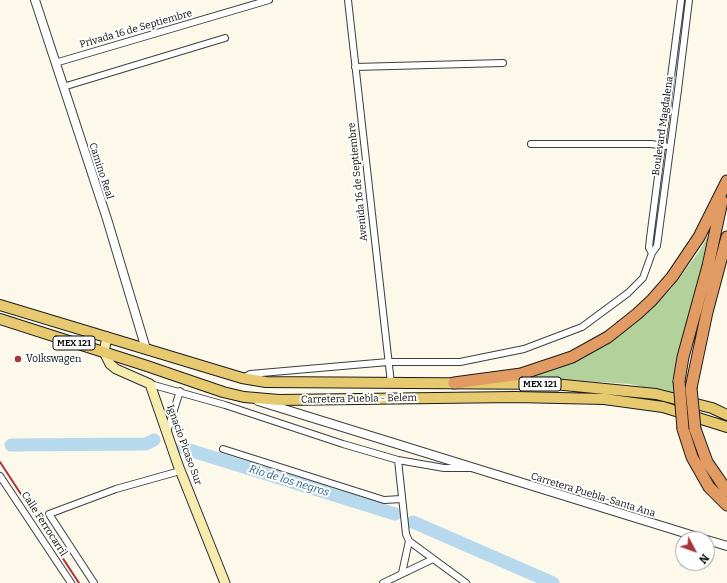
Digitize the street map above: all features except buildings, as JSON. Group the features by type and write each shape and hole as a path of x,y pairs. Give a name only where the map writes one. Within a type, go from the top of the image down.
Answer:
{"highway":[{"path":"727,181 708,266 683,357 679,381 683,429 692,457 709,487 727,505"},
{"path":"454,383 521,374 572,357 608,337 652,300 672,277 699,237 727,181"},
{"path":"727,237 707,312 691,388 695,429 707,462 727,491"}],"main road":[{"name":"Carretera Puebla - Belem","path":"0,305 242,378 266,382 554,384 656,394 712,408 727,415"},
{"name":"Carretera Puebla - Belem","path":"0,319 223,392 244,397 279,400 507,397 604,399 663,407 727,427"},
{"path":"107,337 104,352 110,364 116,369 150,384"},
{"name":"Ignacio Picaso Sur","path":"150,384 180,471 225,583"}],"street":[{"name":"Camino Real","path":"35,0 107,219 146,349"},
{"name":"Privada 16 de Septiembre","path":"55,63 269,0"},
{"name":"Avenida 16 de Septiembre","path":"348,0 391,383"},
{"name":"Boulevard Magdalena","path":"652,252 649,248 650,238 681,0"},
{"name":"Boulevard Magdalena","path":"388,362 460,362 524,349 582,326 628,293 643,278 652,252 656,246 689,0"},
{"path":"63,87 225,38"},
{"path":"355,67 503,63"},
{"path":"669,90 678,90"},
{"path":"531,144 662,146 670,148"},
{"path":"242,378 250,374 388,362"},
{"path":"150,384 398,460 444,468 477,468"},
{"path":"167,432 180,392"},
{"name":"Carretera Puebla-Santa Ana","path":"244,397 679,531"},
{"path":"223,449 384,500 402,499"},
{"path":"398,460 406,534 409,542 402,573"},
{"name":"Calle Ferrocarril","path":"94,583 49,514 116,489 180,471"},
{"name":"Calle Ferrocarril","path":"0,476 70,583"},
{"path":"409,542 466,583"},
{"name":"Carretera Puebla-Santa Ana","path":"715,542 727,546"},
{"path":"383,583 433,558"}],"green space":[{"path":"715,222 679,352 674,375 674,394 630,384 521,377 641,317 670,290 700,250"}],"waterway":[{"name":"Rio de los negros","path":"11,445 146,444 154,440"},
{"name":"Rio de los negros","path":"183,448 395,514"},
{"name":"Rio de los negros","path":"413,522 553,583"}],"railway":[{"path":"0,462 79,583"}],"place":[{"name":"Volkswagen","path":"18,359"}]}
